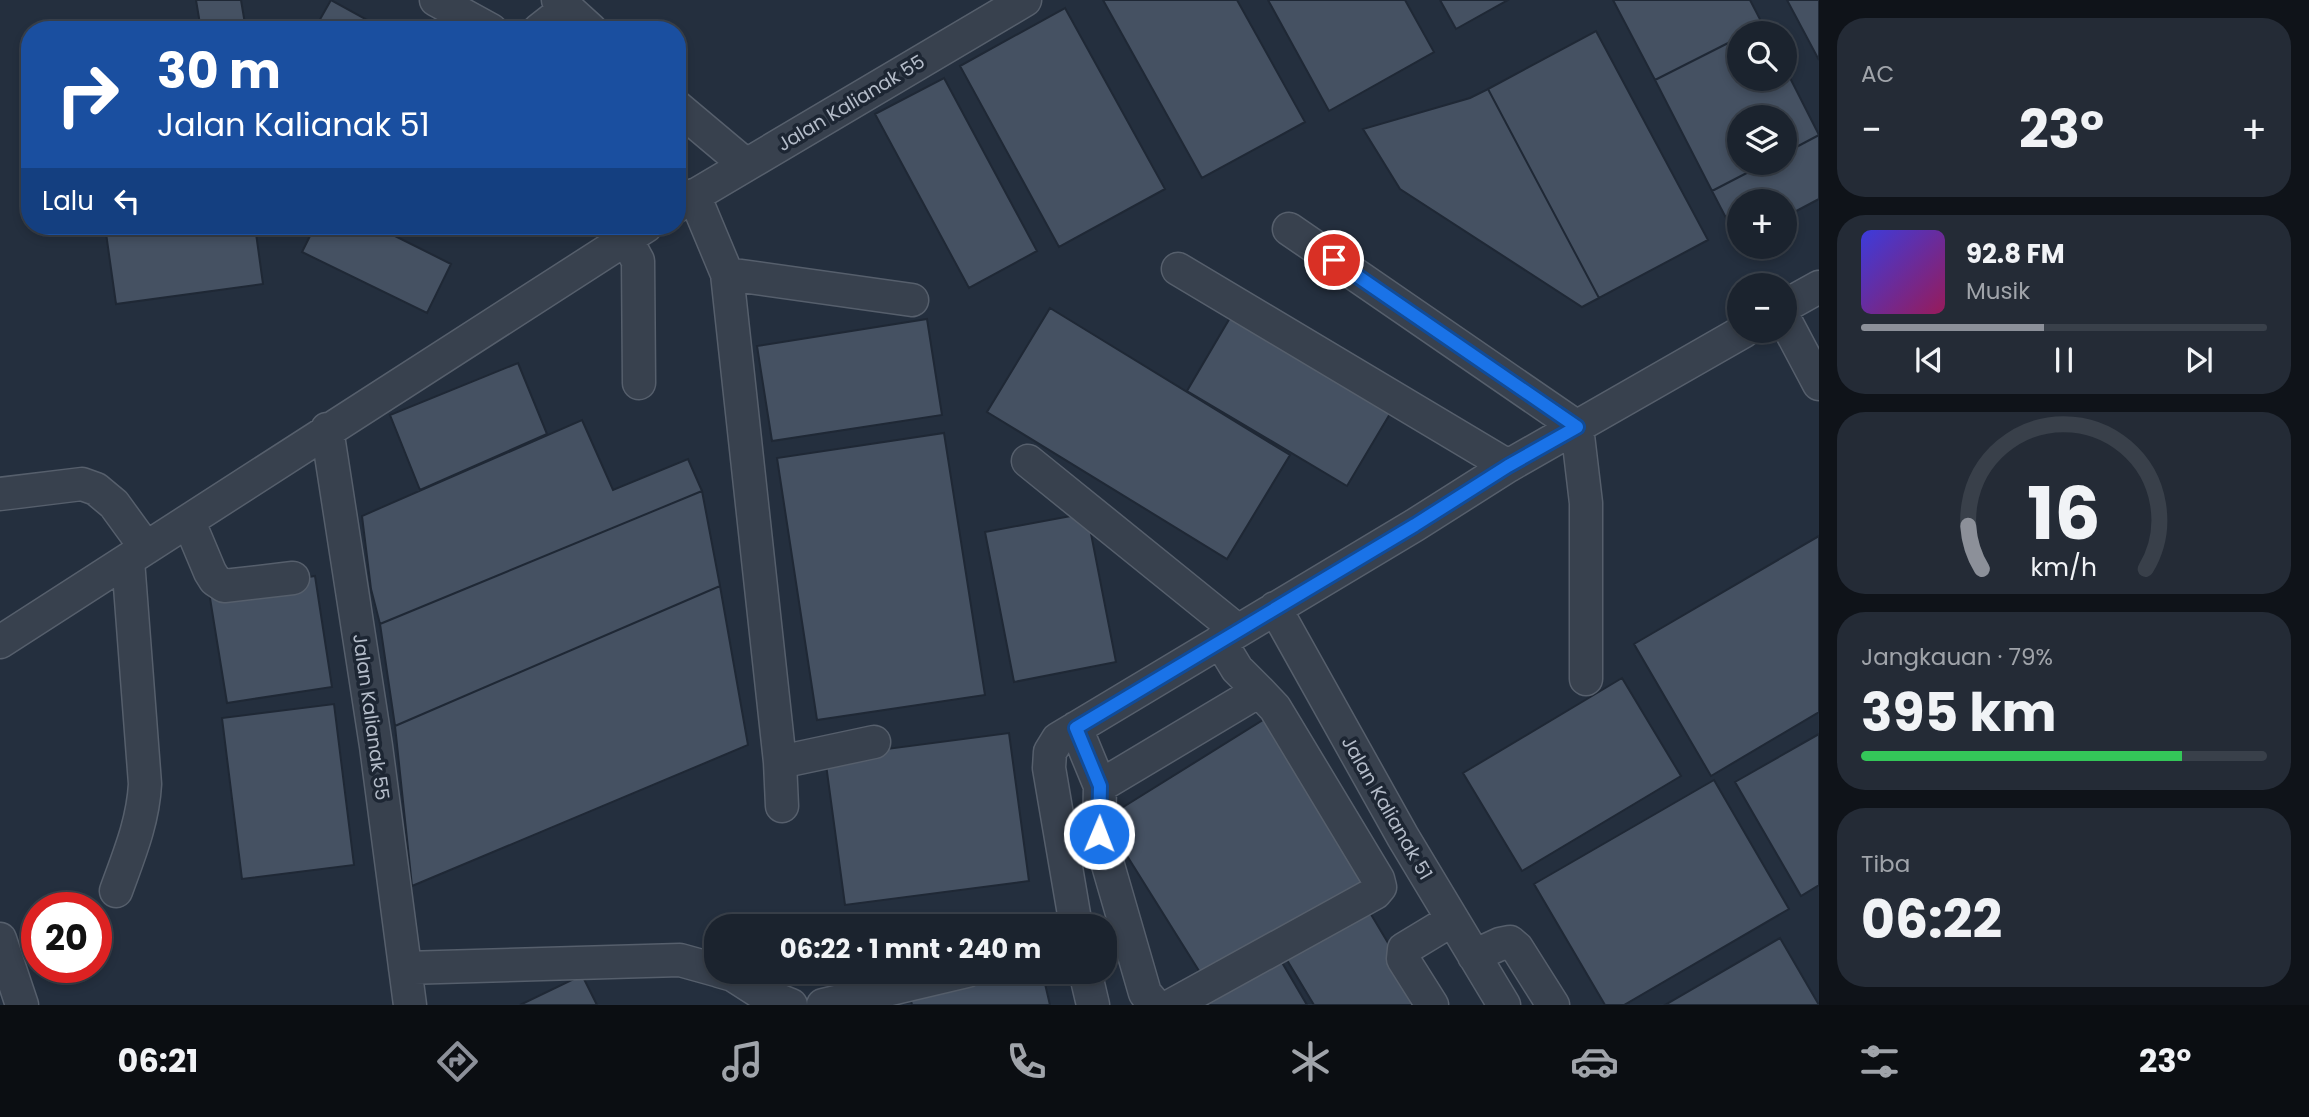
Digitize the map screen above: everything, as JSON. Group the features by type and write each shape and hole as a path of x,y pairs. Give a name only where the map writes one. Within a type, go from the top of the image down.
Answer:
{"lane":[{"path":"436,0 474,21"},
{"name":"Jalan Kalianak 55","path":"686,200 1025,0"},
{"path":"546,21 562,4 581,21"},
{"path":"686,115 746,165"},
{"path":"686,200 727,275 780,762 782,806"},
{"path":"1289,229 1577,427 1586,503 1586,678"},
{"path":"0,642 631,235"},
{"path":"636,235 639,383"},
{"path":"1178,269 1508,466"},
{"path":"727,275 912,300"},
{"path":"1797,299 1819,287"},
{"path":"1074,914 1049,768 1050,752 1058,739 1415,525 1508,466 1727,341"},
{"path":"1797,343 1819,384"},
{"name":"Jalan Kalianak 55","path":"327,429 376,746 410,1005"},
{"path":"1028,461 1228,636 1237,669 1275,708 1378,879 1380,887 1376,893 1172,1005"},
{"path":"0,495 82,484 96,489 114,504 137,554 144,806 138,831 116,891"},
{"path":"188,522 215,580 224,586 293,578"},
{"name":"Jalan Kalianak 51","path":"1275,608 1403,837 1504,1005"},
{"path":"1100,786 1259,691"},
{"path":"1076,728 1100,786 1099,834 1145,993 1154,1005"},
{"path":"780,762 874,742"},
{"path":"1432,1005 1403,959 1402,953 1404,949 1452,920"},
{"path":"0,939 22,1005"},
{"path":"1474,956 1510,942 1517,948 1553,1005"},
{"path":"405,968 680,960 704,967"},
{"path":"747,984 761,993 792,1005"},
{"path":"823,1005 912,984"},
{"path":"1089,984 1093,1005"}],"building":[{"path":"196,0 241,0 244,21 200,21"},
{"path":"331,0 369,21 319,21"},
{"path":"1103,0 1237,0 1305,122 1202,178"},
{"path":"1268,0 1405,0 1434,52 1329,111"},
{"path":"1440,0 1508,0 1456,29"},
{"path":"1613,0 1750,0 1761,21 1727,21 1727,44 1655,80"},
{"path":"1787,0 1819,0 1819,60"},
{"path":"1065,8 1165,189 1059,247 960,66"},
{"path":"1596,31 1708,240 1599,298 1488,89"},
{"path":"1727,44 1727,91 1797,91 1819,135 1797,147 1797,105 1727,105 1727,175 1743,175 1712,191 1655,80"},
{"path":"944,78 1037,251 969,288 875,114"},
{"path":"1488,89 1599,298 1582,307 1400,189 1363,129 1470,98"},
{"path":"1819,135 1819,199 1797,211 1797,189 1727,189 1727,220 1712,191 1743,175 1797,175 1797,147"},
{"path":"106,235 256,235 263,284 116,304"},
{"path":"310,235 393,235 451,264 427,313 302,252"},
{"path":"1237,306 1397,402 1347,486 1187,391"},
{"path":"1050,308 1290,455 1227,559 987,412"},
{"path":"927,319 942,415 772,441 757,346"},
{"path":"518,363 547,434 420,490 390,415"},
{"path":"582,420 613,490 688,459 702,491 380,624 371,589 362,516"},
{"path":"944,433 985,695 817,720 777,458"},
{"path":"702,491 720,586 395,726 380,624"},
{"path":"1087,513 1116,662 1014,682 985,532"},
{"path":"1819,536 1819,712 1711,776 1634,644"},
{"path":"315,576 332,687 227,703 209,592"},
{"path":"720,586 748,745 412,886 395,726"},
{"path":"1622,678 1681,776 1522,871 1463,773"},
{"path":"334,704 354,865 242,879 222,718"},
{"path":"1271,715 1372,878 1206,982 1104,819"},
{"path":"1009,733 1029,881 845,905 825,757"},
{"path":"1819,734 1819,885 1801,896 1735,782"},
{"path":"1714,780 1789,909 1624,1005 1605,1005 1534,884"},
{"path":"1366,906 1425,1005 1314,1005 1284,955"},
{"path":"1780,938 1819,1005 1665,1005"},
{"path":"1277,954 1307,1005 1189,1005"},
{"path":"582,975 597,1005 520,1005"},
{"path":"946,984 1045,984 1050,1005 912,1005 909,992"}],"route":[{"path":"1099,834 1100,786 1076,728 1415,525 1508,466 1577,427 1334,260"}]}
